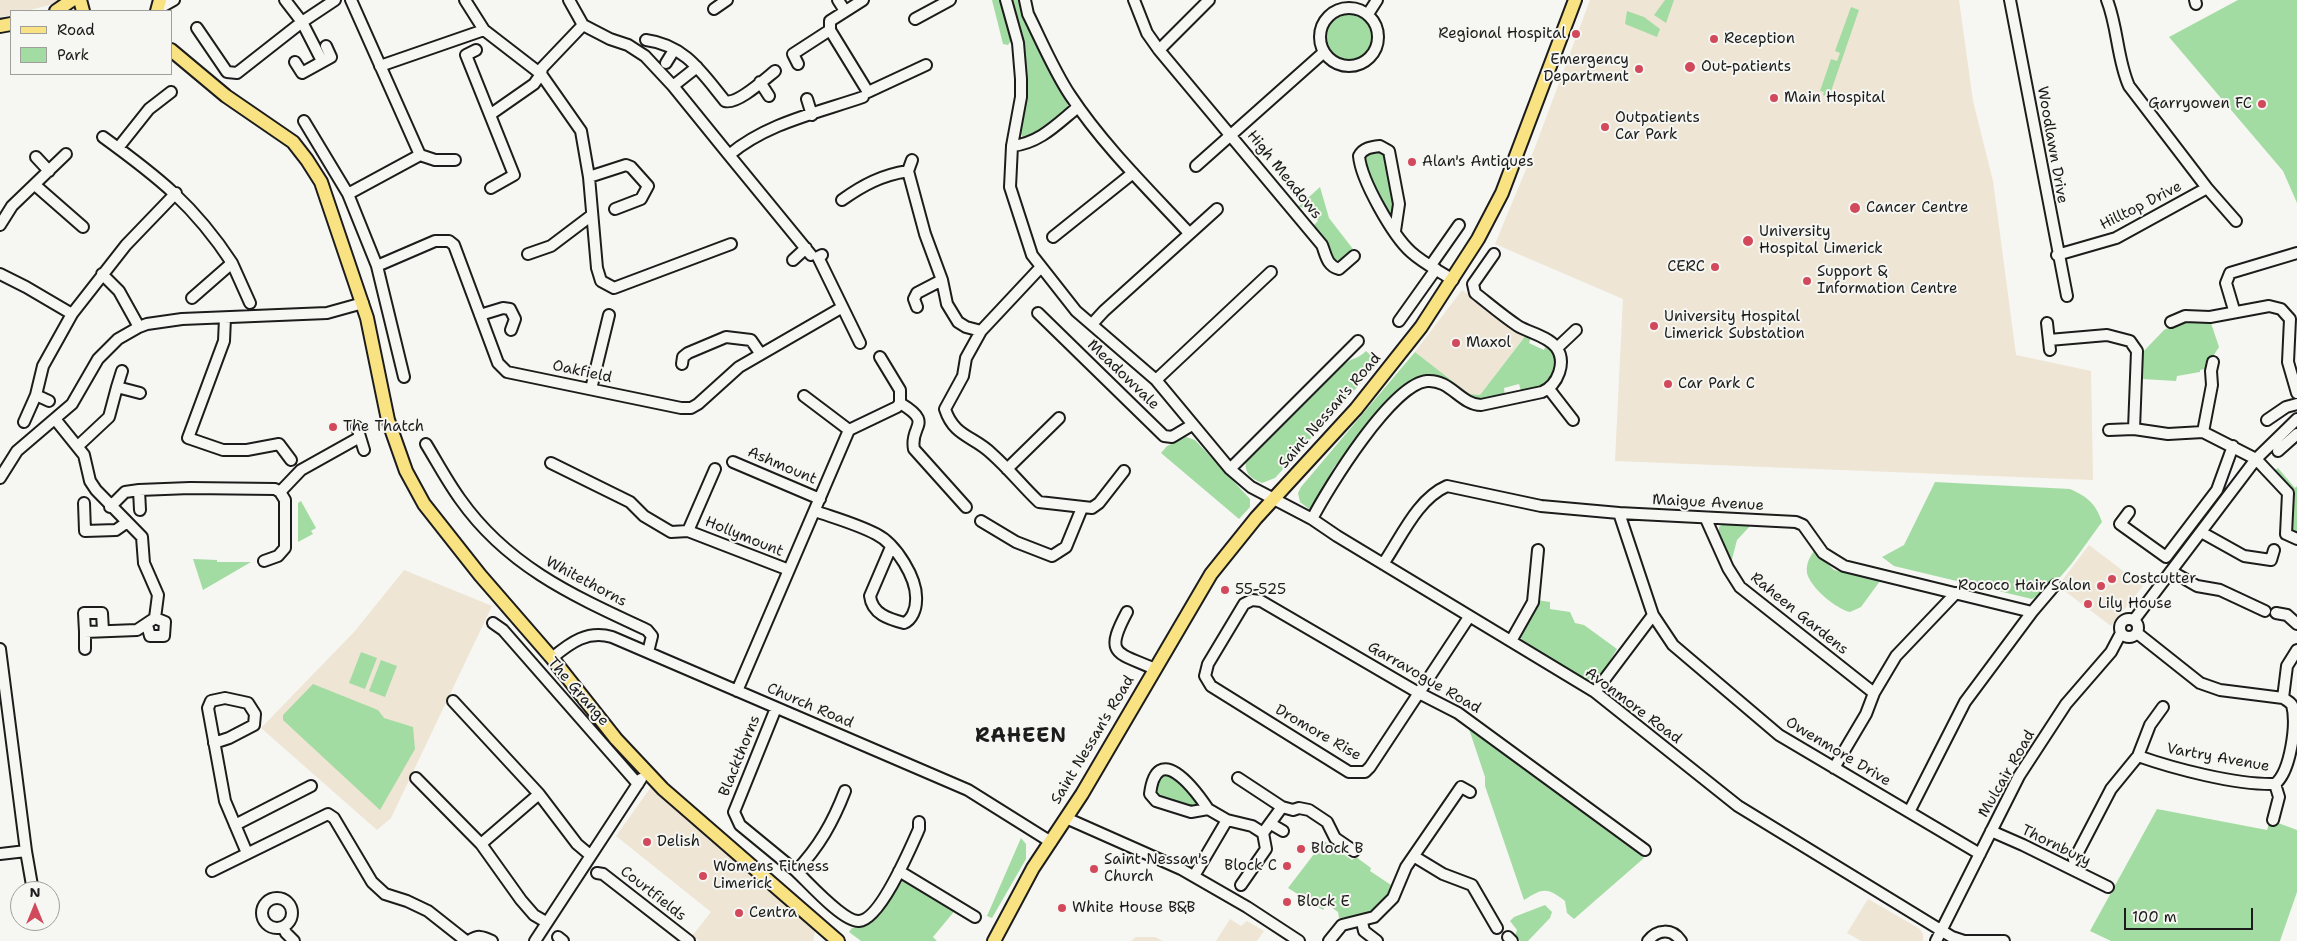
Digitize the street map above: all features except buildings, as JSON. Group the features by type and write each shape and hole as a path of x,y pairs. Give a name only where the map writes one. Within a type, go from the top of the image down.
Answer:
{"main road":[{"path":"57,10 72,0"},
{"name":"Saint Nessan's Road","path":"994,941 1033,868 1066,818 1198,594 1222,557 1377,384 1454,280 1500,198 1575,0"},
{"path":"173,50 226,96 293,142 308,160 321,182 363,303 388,420 406,471 415,489 444,531 552,658 616,739 663,789 829,938"}],"street":[{"path":"158,7 174,0"},
{"path":"285,0 302,22 322,61"},
{"path":"197,28 227,72 230,74 237,73 302,22 335,0"},
{"path":"351,0 420,156"},
{"path":"465,0 484,30 541,74 581,131 589,177 597,268 602,281 614,288 731,244"},
{"path":"569,0 583,25 610,39 628,45 644,56 673,86 729,155 818,257 860,343"},
{"path":"714,9 727,0"},
{"path":"838,0 845,11"},
{"path":"863,0 830,21 830,30 868,92 926,65"},
{"path":"915,19 950,0"},
{"name":"Meadowvale","path":"1006,0 1018,42 1021,80 1012,146 1010,186 1032,254 1040,268 1076,310 1156,380 1230,469 1251,487 1274,499"},
{"path":"1025,0 1028,14 1068,93 1133,174 1189,234"},
{"name":"High Meadows","path":"1134,0 1147,33 1159,50 1322,245 1328,262 1336,269 1343,268 1354,256"},
{"path":"1159,50 1210,0"},
{"path":"1368,14 1377,0"},
{"name":"Woodlawn Drive","path":"2010,0 2067,296"},
{"path":"2107,0 2113,16 2122,71 2129,86 2207,188 2236,221"},
{"path":"1343,8 1357,8 1368,14 1376,26 1378,40 1373,53 1360,64 1346,66 1334,62 1323,52 1320,41 1322,27 1330,15 1343,8"},
{"path":"491,114 534,84 541,74 542,68 583,25"},
{"path":"380,66 484,30"},
{"path":"798,64 793,54 830,30"},
{"path":"646,40 657,42 690,58 725,101 729,102 738,99 775,71"},
{"path":"296,62 302,73 331,57 326,46"},
{"path":"476,50 466,55 514,175 491,188"},
{"path":"666,63 674,50"},
{"name":"High Meadows","path":"1196,166 1323,52"},
{"path":"673,86 696,67"},
{"path":"760,82 769,96"},
{"path":"118,148 148,109 171,92"},
{"path":"729,155 747,140 764,131 863,97"},
{"path":"807,99 812,114"},
{"path":"1012,146 1026,145 1039,139 1078,107"},
{"path":"304,121 348,194 378,266 404,377"},
{"path":"103,137 176,193 208,228 232,263 250,303"},
{"path":"1394,231 1399,204 1389,151 1380,146 1368,148 1361,152 1359,162 1370,191 1394,231 1412,253 1454,280"},
{"path":"0,225 12,206 66,154"},
{"path":"348,194 420,156 435,160 454,160"},
{"path":"36,157 49,171"},
{"path":"912,160 908,172 925,234 942,280 947,304 952,315 966,327 981,330"},
{"path":"589,177 626,165 631,167 648,186 641,199 615,209"},
{"path":"842,200 863,185 882,177 908,172"},
{"path":"1053,237 1133,174"},
{"path":"35,185 84,227"},
{"name":"Hilltop Drive","path":"2058,255 2116,238 2207,188"},
{"path":"24,422 36,395 43,366 72,314 126,245 176,193"},
{"name":"Meadowvale","path":"1092,324 1216,209"},
{"path":"528,254 551,246 592,215"},
{"path":"1399,321 1459,225"},
{"name":"Oakfield","path":"378,266 435,241 449,241 454,245 498,363 507,372 664,405 691,408 739,367 760,353 803,332 842,308"},
{"path":"793,260 813,253"},
{"path":"2234,310 2226,283 2230,273 2297,253"},
{"path":"1312,518 1328,487 1353,450 1411,386 1428,381 1446,385 1475,405 1549,389 1558,379 1560,370 1557,348 1551,342 1518,326 1475,293 1473,284 1494,254"},
{"path":"192,298 232,263"},
{"path":"1040,268 981,330 966,358 963,376 945,409 948,419 958,432 979,443 1039,502 1092,508 1099,503 1124,471"},
{"name":"Meadowvale","path":"1156,380 1271,272"},
{"path":"0,274 72,314"},
{"path":"102,274 119,291 139,327"},
{"path":"917,307 914,300 917,293 942,280"},
{"path":"0,478 17,451 72,404 98,359 118,339 139,327 163,321 327,313 363,303"},
{"path":"2171,322 2185,316 2210,316 2234,310 2269,306 2281,309 2290,319 2288,362 2297,393"},
{"path":"480,314 502,308 510,308 515,319 511,330"},
{"name":"Meadowvale","path":"1038,313 1164,436 1172,438 1192,425"},
{"path":"591,389 609,314"},
{"path":"225,318 224,341 188,438 223,450 247,450 279,444 291,460"},
{"path":"2047,323 2049,345 2108,335 2130,341 2137,351 2134,429"},
{"path":"1557,348 1576,330"},
{"path":"682,364 683,357 688,353 726,337 751,340 760,353"},
{"path":"1230,469 1358,341"},
{"path":"804,396 849,430 897,407 900,403 900,390 880,357"},
{"path":"2203,432 2212,385 2211,371 2213,362"},
{"path":"78,446 109,417 122,371"},
{"path":"117,387 140,393"},
{"path":"1549,389 1573,420"},
{"path":"36,395 49,401"},
{"path":"900,403 913,411 918,418 919,424 912,442 914,449 966,507"},
{"path":"2267,420 2286,407 2297,404"},
{"path":"1006,469 1059,418"},
{"path":"55,419 84,455 90,481 110,507 142,537 144,563 158,595 155,618 147,626 137,630 85,632"},
{"path":"2297,419 2256,459 2134,620 2138,627 2130,634 2200,684 2220,690 2283,698 2287,666 2297,650"},
{"path":"2278,451 2295,436 2286,428"},
{"path":"2109,430 2134,429 2168,434 2203,432 2256,459 2288,493 2286,534 2290,538 2297,539"},
{"name":"Ashmount","path":"737,691 849,430"},
{"path":"280,492 301,470 358,432 364,450"},
{"name":"Whitethorns","path":"426,444 460,500 487,532 510,554 555,586 647,630 652,636 648,652"},
{"path":"2129,512 2120,524 2166,557 2217,490 2233,446"},
{"name":"Ashmount","path":"733,462 820,499"},
{"name":"Hollymount","path":"551,463 630,502 644,516 671,532 688,531 789,570"},
{"name":"Hollymount","path":"688,531 715,469"},
{"name":"Maigue Avenue","path":"1383,564 1424,501 1436,491 1447,486 1541,506 1619,513 1796,522 1803,525 1823,553 1844,566 1956,593"},
{"path":"110,507 126,492 139,490 275,489 280,492 285,500 285,548 278,556 264,561"},
{"path":"139,490 140,510"},
{"name":"Avonmore Road","path":"1274,499 1312,518 1383,564 1594,692 1738,806 1941,931"},
{"path":"84,503 85,531 116,530 126,523"},
{"path":"981,521 1016,542 1052,556 1066,547 1082,508"},
{"name":"Ashmount","path":"815,511 878,535 890,547 909,570 916,586 916,601 911,618 904,623 891,620 878,612 870,596 890,547"},
{"name":"Owenmore Drive","path":"1619,513 1653,615 1673,644 1779,735 1980,854"},
{"name":"Raheen Gardens","path":"1706,518 1728,568 1740,587 1874,693"},
{"path":"2201,532 2244,556 2271,560 2274,550"},
{"path":"1511,641 1533,602 1538,550"},
{"path":"2171,571 2197,586 2220,590 2265,611"},
{"path":"1908,812 1965,702 2032,612 2055,585"},
{"path":"1834,768 1866,714 1874,693 1896,656 1956,593 2032,612"},
{"name":"Dromore Rise","path":"1252,600 1244,604 1208,664 1205,670 1206,681 1349,772 1365,772 1370,767 1417,692 1469,617"},
{"name":"Garravogue Road","path":"1252,600 1261,601 1417,692 1458,712 1645,850"},
{"path":"1127,612 1116,633 1115,648 1120,653 1154,669"},
{"path":"85,649 84,613 102,613 103,631"},
{"path":"2276,613 2287,615 2297,624"},
{"path":"1594,692 1653,615"},
{"path":"147,626 150,636 164,636 165,622 155,618"},
{"name":"Mulcair Road","path":"1936,941 2019,776 2066,704 2111,652 2130,634 2120,627 2123,621 2134,620"},
{"name":"The Grange","path":"493,623 503,630 638,784"},
{"name":"Church Road","path":"552,658 572,643 592,634 607,636 968,790 1051,842"},
{"path":"0,649 31,881"},
{"path":"214,743 229,738 254,724 255,714 248,703 225,698 211,701 208,708 214,743 225,801 247,853"},
{"name":"Vartry Avenue","path":"2138,756 2155,762 2251,782 2275,784 2284,775 2296,739 2296,714 2292,703 2283,698"},
{"path":"453,701 539,794 577,844 590,855"},
{"path":"2074,860 2111,789 2138,756 2150,724 2163,707"},
{"name":"Blackthorns","path":"776,708 734,812 740,825 796,871 845,916 858,922 863,920 880,904 900,871"},
{"path":"1208,809 1191,812 1152,800 1151,791 1158,772 1169,769 1179,774 1208,809 1227,820 1246,823 1258,828 1263,834 1266,849 1241,885"},
{"path":"535,941 646,770"},
{"path":"416,778 481,844 521,900 534,914 546,922"},
{"path":"1238,778 1282,807 1293,810 1308,810 1327,822 1335,838 1354,851"},
{"name":"Vartry Avenue","path":"2273,820 2279,797 2275,784"},
{"path":"235,825 311,786"},
{"path":"1329,941 1342,925 1362,922 1374,917 1393,898 1406,867 1415,857 1461,787 1470,792"},
{"path":"796,871 814,852 830,828 845,791"},
{"path":"481,844 539,794"},
{"path":"1263,834 1282,807"},
{"path":"212,871 328,814 334,818 372,882 386,894 428,911 468,941 476,936 483,936 492,941"},
{"path":"1066,818 1194,876 1299,941"},
{"path":"1194,876 1227,820"},
{"path":"919,822 919,829 900,871 974,916"},
{"path":"1271,824 1283,831"},
{"name":"Thornbury","path":"1991,831 2023,844 2108,888"},
{"path":"0,854 26,851"},
{"path":"1415,857 1443,874 1460,879 1472,886 1497,928"},
{"name":"Courtfields","path":"597,873 604,874 689,941"},
{"path":"1362,922 1364,931 1377,941"},
{"path":"999,941 1002,924"},
{"path":"283,927 294,941"},
{"path":"1648,941 1657,933 1664,931 1676,935 1681,941"},
{"path":"1941,931 1964,941 2004,941"}],"shaded area":[{"path":"0,0 59,0 57,3 30,10 10,10 10,15 0,17"},
{"name":"University Hospital Limerick","path":"1590,0 1959,0 1973,101 1993,181 2016,355 2091,371 2093,480 1615,461 1623,299 1495,244 1534,150"},
{"path":"1462,290 1524,337 1480,395 1469,394 1415,352"},
{"path":"2089,545 2143,586 2111,626 2058,586"},
{"path":"404,570 492,606 391,818 377,830 261,728 355,631"},
{"path":"651,787 810,924 815,931 813,941 699,941 692,936 711,912 616,836"},
{"path":"1868,899 1920,929 1923,934 1923,941 1861,941 1847,933"},
{"path":"1230,919 1241,926 1247,921 1264,931 1257,941 1216,941"},
{"path":"1136,937 1155,937 1163,941 1131,941"}],"green space":[{"path":"992,0 1001,0 1012,39 1008,45 1003,44"},
{"path":"1011,0 1022,0 1029,28 1058,79 1068,106 1066,111 1032,138 1023,137 1020,133 1027,93 1027,76 1022,43"},
{"path":"1665,0 1674,0 1666,23 1654,15"},
{"name":"Garryowen FC","path":"2238,0 2297,0 2297,203 2283,171 2169,37"},
{"path":"1851,7 1859,10 1829,97 1823,95 1824,92 1820,91 1831,59 1837,61 1840,53 1835,51"},
{"path":"1627,11 1644,17 1660,29 1657,37 1625,24"},
{"path":"1349,12 1358,14 1366,19 1371,27 1373,36 1371,45 1366,53 1358,58 1349,60 1340,58 1332,53 1327,45 1325,36 1327,27 1332,19 1340,14"},
{"path":"1374,149 1386,155 1396,206 1393,215 1383,207 1378,199 1363,157"},
{"path":"1320,187 1329,218 1353,249 1338,262 1332,259 1312,227 1318,221 1307,208 1298,207"},
{"path":"2210,320 2219,347 2205,369 2200,370 2200,372 2177,376 2176,381 2142,379 2142,353 2164,330 2182,323"},
{"path":"1526,335 1531,337 1529,343 1544,350 1546,345 1553,351 1556,363 1555,376 1544,387 1521,391 1519,384 1504,388 1505,396 1480,401 1440,378 1420,377 1406,384 1334,467 1312,508 1309,509 1300,502 1298,493 1301,487 1415,352 1469,394 1480,395"},
{"path":"1366,351 1379,363 1275,478 1262,483 1252,477 1247,472 1246,460 1340,364 1342,366"},
{"path":"1186,437 1195,440 1250,499 1250,507 1239,519 1161,453 1167,446"},
{"path":"2278,468 2295,488 2297,486 2297,535 2291,533 2291,497 2274,471"},
{"path":"1935,482 2070,489 2082,495 2090,502 2097,510 2102,522 2062,575 2032,599 1894,566 1882,557 1904,545"},
{"path":"301,501 316,528 311,531 313,534 298,542 298,503"},
{"path":"1724,523 1751,525 1737,540 1731,563 1719,534 1719,527"},
{"path":"1814,551 1834,570 1880,581 1861,607 1850,612 1844,610 1818,591 1807,573 1808,561"},
{"path":"193,559 217,560 217,562 251,562 203,590"},
{"path":"1537,600 1550,602 1550,609 1570,612 1575,623 1584,625 1617,649 1597,679 1584,679 1522,640 1520,635"},
{"path":"361,652 377,658 365,689 349,683"},
{"path":"381,660 397,666 385,697 369,691"},
{"path":"313,684 378,710 384,718 413,727 415,749 380,810 283,720 283,715"},
{"path":"1469,729 1644,858 1574,919 1567,913 1565,901 1549,891 1541,891 1524,900 1485,786 1485,777"},
{"path":"1166,772 1178,777 1199,804 1198,806 1194,809 1155,797 1157,780"},
{"path":"2157,809 2267,830 2270,820 2297,830 2297,892 2280,941 2111,941 2090,931"},
{"path":"1021,838 1026,844 1026,859 992,918 987,916"},
{"path":"1324,841 1352,860 1356,857 1371,868 1370,871 1394,887 1371,915 1339,918 1338,912 1327,904 1323,910 1288,888"},
{"path":"909,882 957,908 933,937 937,941 861,941 849,932 852,928 868,923 874,918 885,906 898,884"},
{"path":"1545,905 1552,912 1550,918 1528,941 1520,941 1515,936 1517,930 1510,921 1514,917"}],"place":[{"name":"Regional Hospital","path":"1576,34"},
{"name":"Reception","path":"1714,39"},
{"name":"Out-patients","path":"1690,67"},
{"name":"Emergency Department","path":"1639,69"},
{"name":"Main Hospital","path":"1774,98"},
{"name":"Garryowen FC","path":"2262,104"},
{"name":"Outpatients Car Park","path":"1605,127"},
{"name":"Alan's Antiques","path":"1412,162"},
{"name":"Cancer Centre","path":"1855,208"},
{"name":"University Hospital Limerick","path":"1748,241"},
{"name":"CERC","path":"1715,267"},
{"name":"Support & Information Centre","path":"1807,281"},
{"name":"University Hospital Limerick Substation","path":"1654,326"},
{"name":"Maxol","path":"1456,343"},
{"name":"Car Park C","path":"1668,384"},
{"name":"The Thatch","path":"333,427"},
{"name":"Costcutter","path":"2112,579"},
{"name":"Rococo Hair Salon","path":"2101,586"},
{"name":"55-525","path":"1225,590"},
{"name":"Lily House","path":"2088,604"},
{"name":"Delish","path":"647,842"},
{"name":"Block B","path":"1301,849"},
{"name":"Block C","path":"1287,866"},
{"name":"Saint Nessan's Church","path":"1094,869"},
{"name":"Womens Fitness Limerick","path":"703,876"},
{"name":"Block E","path":"1287,902"},
{"name":"White House B&B","path":"1062,908"},
{"name":"Centra","path":"739,913"}],"district":[{"name":"RAHEEN","path":"1021,737"}]}
